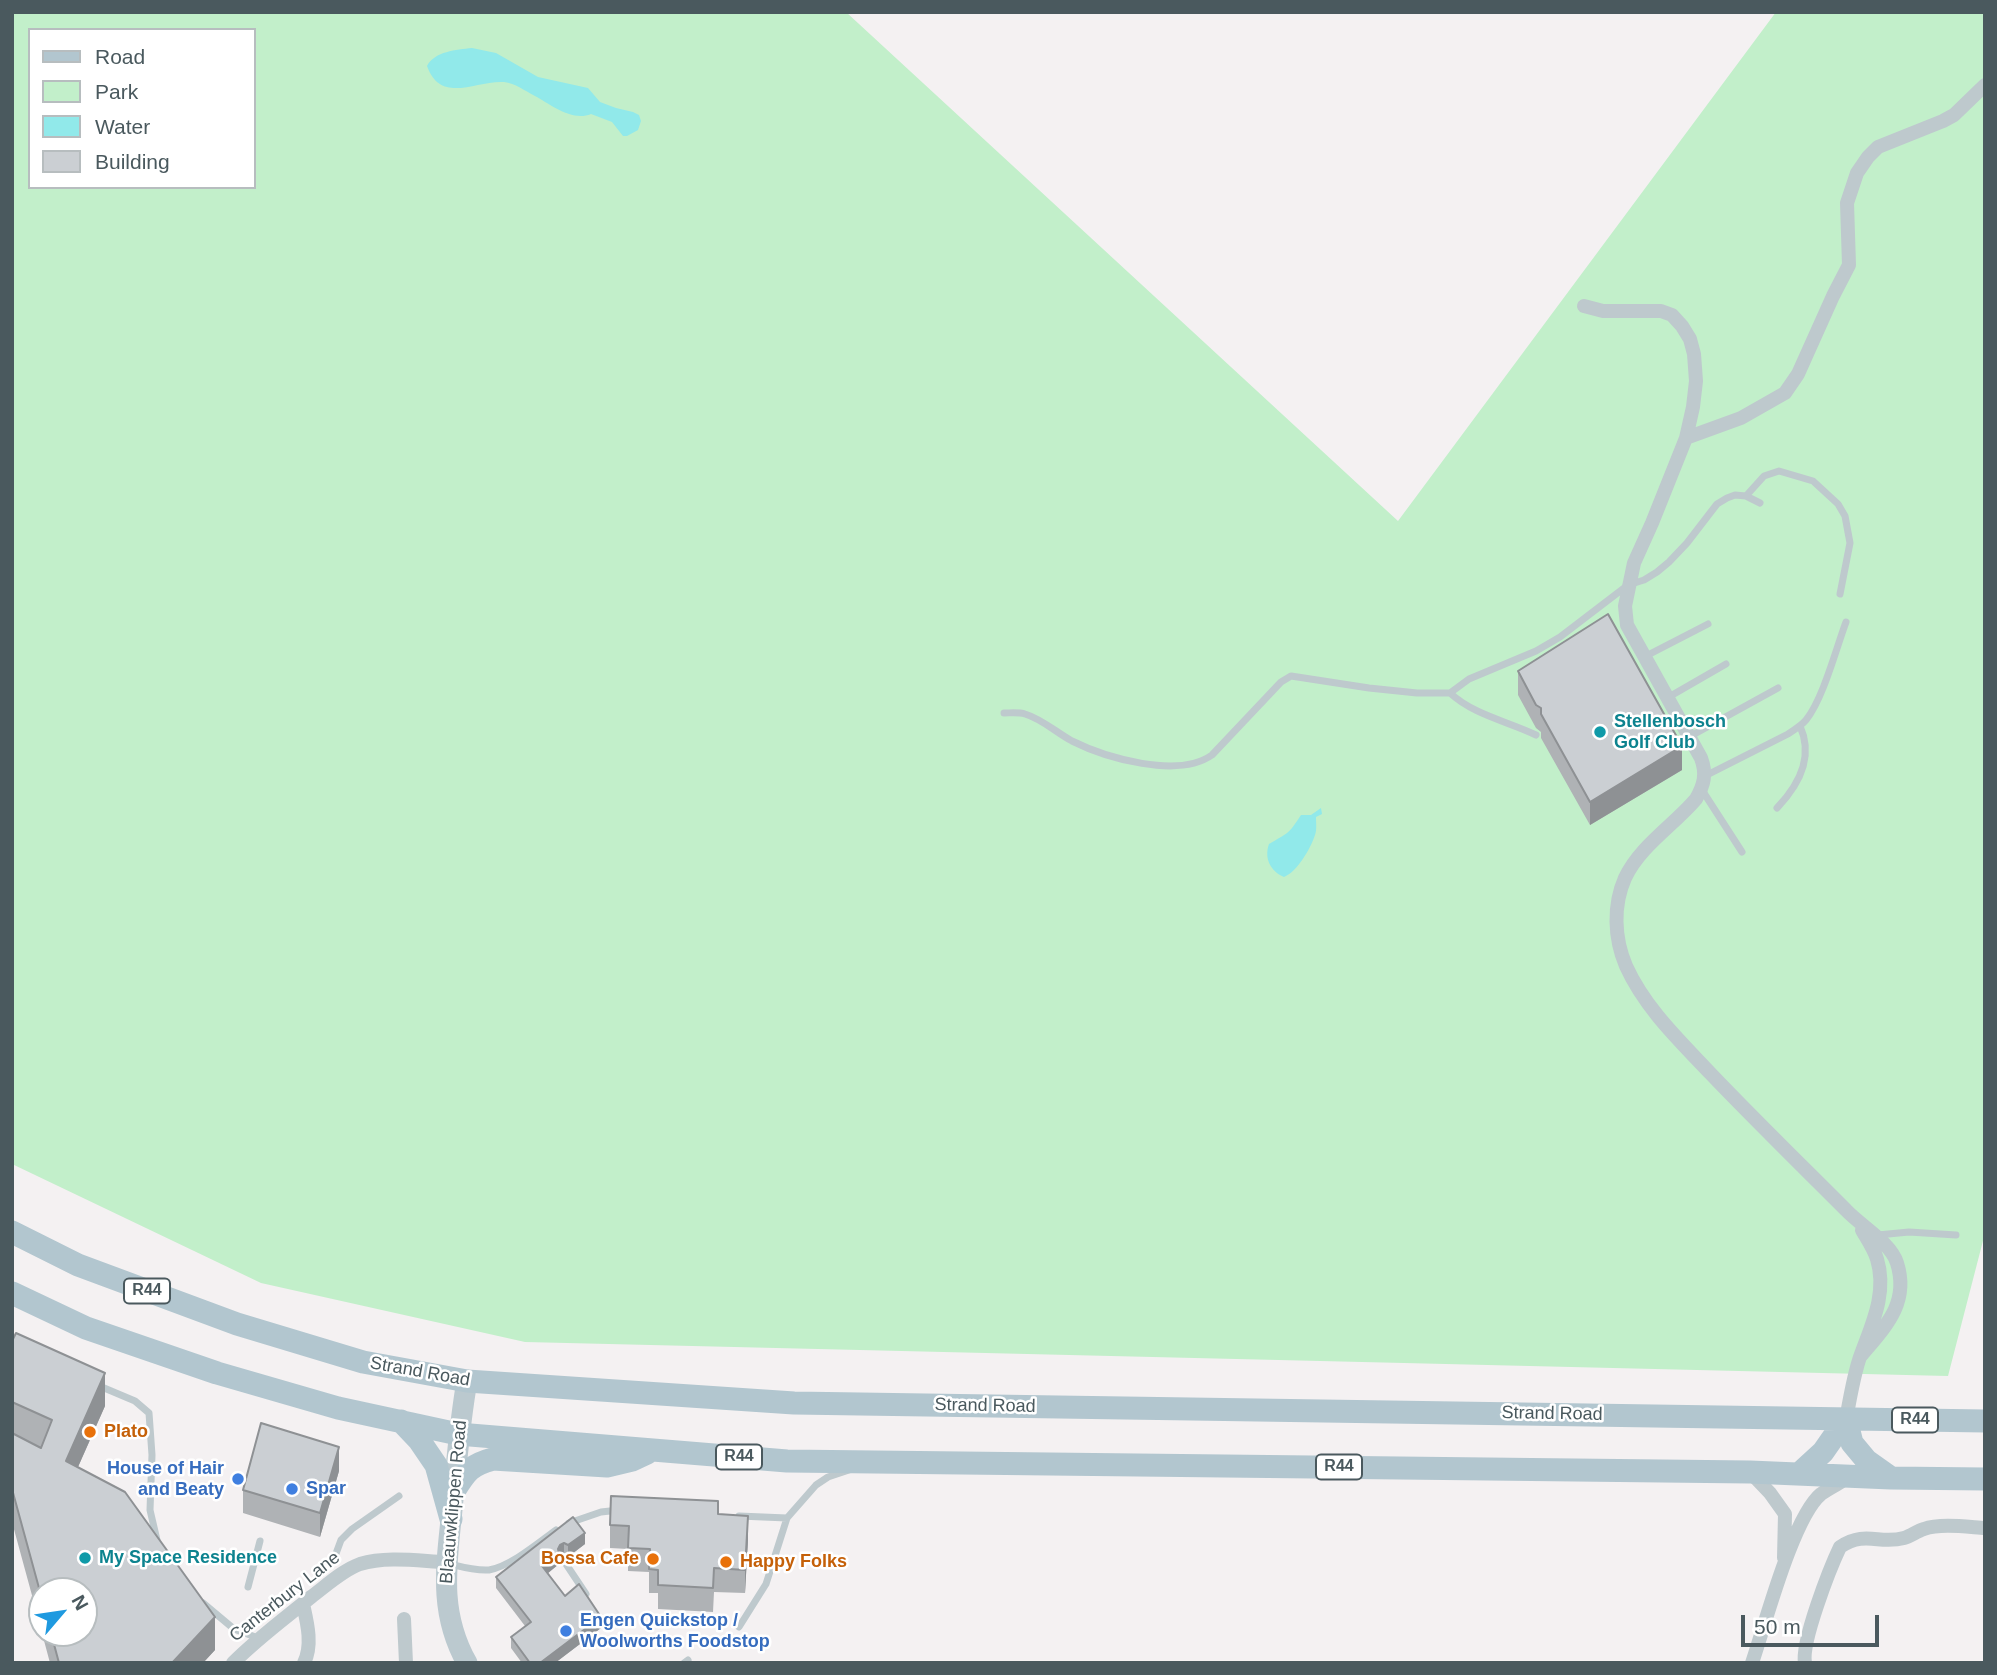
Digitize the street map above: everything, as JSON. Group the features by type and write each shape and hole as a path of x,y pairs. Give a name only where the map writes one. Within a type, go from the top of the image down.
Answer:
{"main road":[{"name":"Strand Road","path":"12,1232 78,1265 237,1324 363,1362 467,1381 794,1403 1985,1421"},
{"name":"R44","path":"12,1293 86,1328 217,1373 338,1408 458,1434 787,1461 1749,1472 1985,1479"},
{"path":"1799,1474 1823,1452 1846,1419"},
{"path":"1846,1419 1853,1443 1867,1461 1891,1478"},
{"path":"401,1421 419,1440 436,1465 451,1519"},
{"path":"454,1491 468,1468 493,1459 607,1465 632,1460 653,1450"}],"street":[{"path":"1686,438 1741,418 1785,393 1809,352 1849,265 1847,203 1857,173 1868,156 1878,147 1954,115 1985,85"},
{"path":"1584,306 1603,311 1661,311 1672,315 1690,339 1696,381 1686,438 1634,563 1625,606 1627,625 1701,758 1703,783 1688,808 1637,858 1625,879 1616,909 1616,933 1625,964 1638,990 1659,1018 1858,1223 1888,1247 1897,1263 1900,1278 1899,1300 1891,1319 1860,1357"},
{"path":"1846,1419 1860,1357 1875,1319 1880,1276 1877,1257 1858,1223"},
{"name":"Blaauwklippen Road","path":"467,1381 458,1434 446,1562 446,1595 450,1621 467,1663"},
{"path":"1749,1472 1770,1493 1785,1514 1785,1563"},
{"path":"1752,1663 1785,1563 1804,1517 1819,1495 1852,1475"},
{"path":"1805,1663 1804,1655 1813,1622 1840,1546 1850,1540 1864,1537 1903,1539 1924,1528 1985,1528"},
{"name":"Canterbury Lane","path":"233,1663 258,1639 343,1573 359,1564 379,1561 446,1562"},
{"path":"303,1604 309,1639 304,1663"},
{"path":"404,1619 406,1663"}],"lane":[{"path":"1746,496 1764,477 1779,471 1813,481 1839,504 1845,516 1850,543 1840,594"},
{"path":"1004,713 1027,714 1074,742 1113,756 1143,764 1185,765 1212,755 1281,682 1291,676 1369,688 1450,693 1469,679 1529,654 1560,637 1628,585 1644,580 1669,562 1717,504 1735,495 1746,496 1760,503"},
{"path":"1742,852 1703,783 1800,726 1808,718 1817,702 1846,622"},
{"path":"1643,657 1708,624"},
{"path":"1666,698 1726,664"},
{"path":"1688,737 1778,688"},
{"path":"1450,693 1476,710 1536,735"},
{"path":"1777,808 1789,795 1804,765 1807,750 1800,726"},
{"path":"1874,1236 1909,1231 1955,1235"},
{"path":"86,1381 135,1401 149,1413 152,1455 150,1510 159,1546"},
{"path":"739,1627 766,1584 787,1518 816,1485 828,1477 884,1461"},
{"path":"334,1559 341,1540 352,1529 399,1496"},
{"path":"446,1562 466,1569 488,1570 506,1563 562,1526 601,1512 625,1509"},
{"path":"733,1515 787,1518"},
{"path":"546,1537 552,1545"},
{"path":"248,1587 260,1541"},
{"path":"564,1561 586,1594"},
{"path":"196,1596 234,1629 258,1639"}],"green space":[{"name":"Stellenbosch Golf Club","path":"12,12 846,12 1398,521 1776,12 1985,12 1985,1233 1948,1376 525,1342 261,1283 12,1164"}],"water":[{"path":"472,48 496,53 538,77 588,88 600,102 639,115 641,121 638,130 623,136 612,122 591,114 569,114 508,83 493,82 450,88 433,78 427,66 435,57"},
{"path":"1321,808 1322,814 1316,817 1316,833 1307,853 1284,877 1272,868 1268,859 1269,844 1288,832 1301,815 1311,815"}],"building":[{"name":"Stellenbosch Golf Club","path":"1608,614 1682,746 1590,802 1541,714 1541,708 1536,705 1518,671"},
{"path":"16,1333 105,1373 66,1461 125,1492 215,1617 172,1663 59,1663 55,1647 98,1647 98,1577 36,1577 12,1489 12,1433 41,1448 52,1420 12,1402 12,1341"},
{"name":"Spar","path":"261,1423 339,1447 320,1513 243,1490"},
{"path":"611,1496 718,1501 718,1514 748,1516 745,1570 714,1568 713,1588 658,1585 658,1570 649,1569 650,1549 628,1548 629,1526 610,1525"},
{"path":"573,1517 585,1533 568,1545 560,1545 559,1553 542,1566 565,1596 579,1584 601,1617 540,1663 530,1663 511,1637 531,1622 496,1577"}],"place":[{"name":"Stellenbosch Golf Club","path":"1600,732"},
{"name":"Plato","path":"90,1432"},
{"name":"House of Hair and Beaty","path":"238,1479"},
{"name":"Spar","path":"292,1489"},
{"name":"My Space Residence","path":"85,1558"},
{"name":"Bossa Cafe","path":"653,1559"},
{"name":"Happy Folks","path":"726,1562"},
{"name":"Engen Quickstop / Woolworths Foodstop","path":"566,1631"}]}
